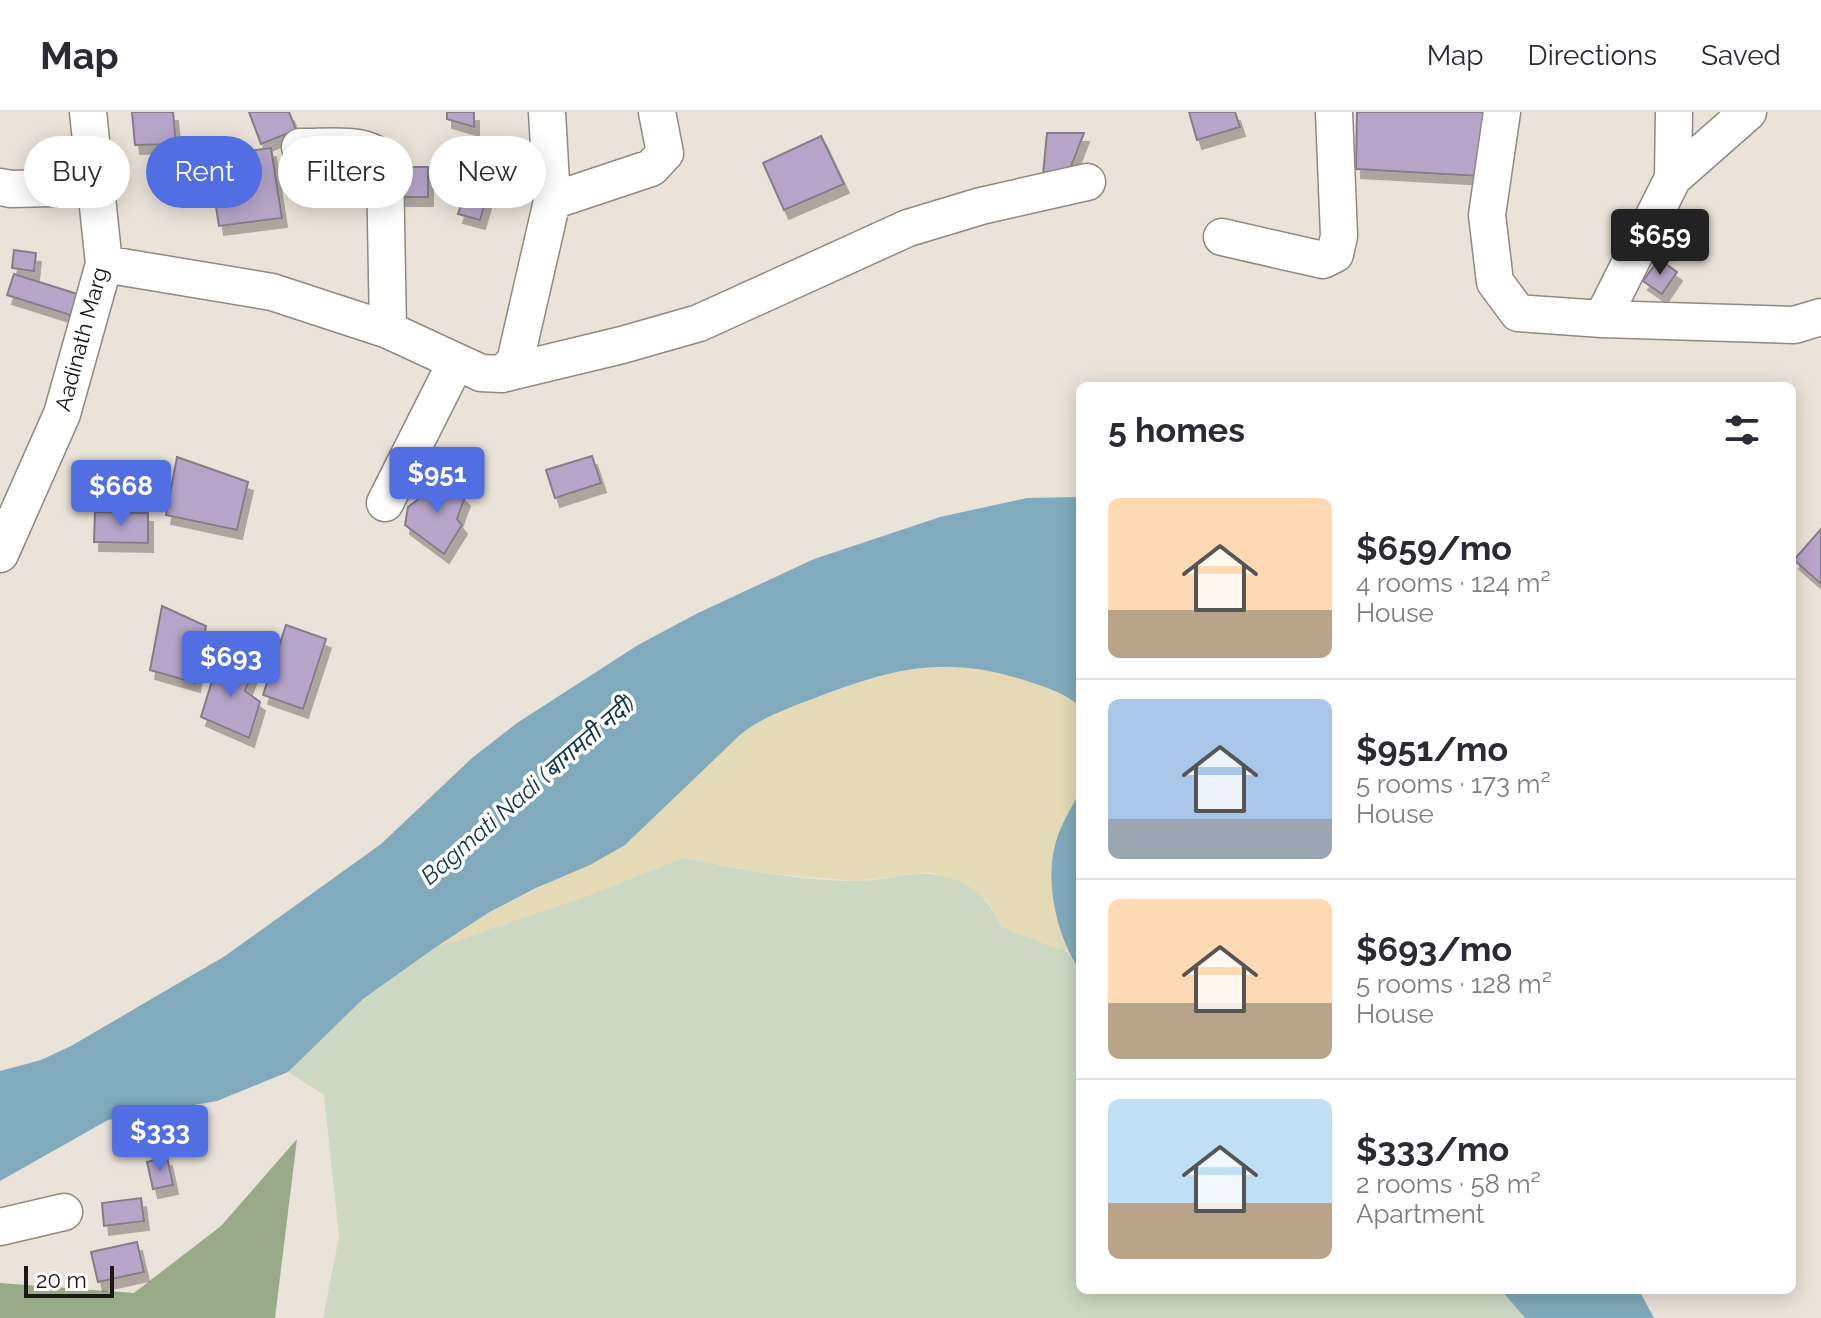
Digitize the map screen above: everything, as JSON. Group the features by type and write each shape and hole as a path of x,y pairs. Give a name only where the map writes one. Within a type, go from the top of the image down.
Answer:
{"street":[{"name":"Aadinath Marg","path":"88,112 91,136"},
{"path":"502,374 515,362 546,238 552,201 547,112"},
{"path":"552,201 651,168 665,153 657,112"},
{"path":"1222,237 1323,260 1335,254 1339,236 1334,112"},
{"path":"1502,112 1487,215 1495,282 1518,313 1794,325 1821,317"},
{"path":"1673,178 1674,112"},
{"path":"1602,319 1673,178 1748,112"},
{"path":"104,264 272,292 388,330 481,373 502,374 699,323 908,228 981,206 1087,182"},
{"path":"0,187 24,189"},
{"name":"Aadinath Marg","path":"0,554 62,414 104,264 98,208"},
{"path":"386,208 388,330"},
{"path":"385,503 456,362"},
{"path":"0,1227 64,1212"}],"green space":[{"path":"683,858 811,879 854,881 934,874 962,882 981,895 1002,927 1067,952 1076,965 1076,1294 1504,1294 1525,1318 323,1318 339,1237 324,1095 288,1072 363,999 436,947 576,900"},
{"path":"297,1139 275,1318 0,1318 0,1283 134,1293 221,1226"}],"sand":[{"path":"948,665 1000,673 1051,688 1076,703 1076,799 1056,839 1052,892 1067,952 1002,927 988,901 965,883 930,872 855,881 774,874 683,858 576,900 436,947 488,913 625,845 742,733 759,722 864,681 914,669"}],"water":[{"name":"Bagmati Nadi (बागमती नदी)","path":"1076,497 1076,703 1060,693 996,672 945,667 920,668 872,678 780,712 742,733 625,845 488,913 436,947 363,999 288,1072 217,1101 108,1120 0,1181 0,1071 41,1060 71,1046 225,956 381,844 472,758 517,723 638,645 814,559 940,517 1027,498"},
{"path":"1076,799 1076,964 1059,926 1052,891 1053,857 1064,822"},
{"path":"1504,1294 1641,1294 1654,1318 1525,1318"}],"building":[{"path":"132,112 173,112 175,136 146,136 146,145 135,145"},
{"path":"249,112 289,112 296,130 262,144 262,136 258,136"},
{"path":"447,112 474,112 474,127 447,119"},
{"path":"1189,112 1235,112 1240,127 1197,140"},
{"path":"1357,112 1487,112 1479,176 1356,169"},
{"path":"1047,133 1084,133 1068,174 1043,175"},
{"path":"821,136 844,184 784,210 763,163"},
{"path":"271,148 282,218 219,226 216,208 262,208 262,149"},
{"path":"413,167 428,167 428,197 413,197"},
{"path":"460,208 484,208 480,220 458,214"},
{"path":"14,250 36,253 34,271 12,268"},
{"path":"1659,259 1677,272 1662,294 1643,281"},
{"path":"14,274 93,299 86,320 7,295"},
{"path":"592,456 601,483 555,498 546,470"},
{"path":"177,457 248,482 237,530 166,515"},
{"path":"438,472 465,497 457,519 462,525 444,554 405,525 408,507 433,488"},
{"path":"95,512 148,513 148,543 94,542"},
{"path":"1821,529 1821,584 1796,562 1796,558"},
{"path":"162,606 206,626 195,683 150,670"},
{"path":"286,625 326,639 303,709 263,695"},
{"path":"219,658 254,668 245,691 260,702 249,738 201,717"},
{"path":"167,1157 173,1185 153,1189 147,1162"},
{"path":"141,1198 144,1221 104,1226 102,1203"},
{"path":"137,1242 144,1272 98,1282 91,1252"}]}
